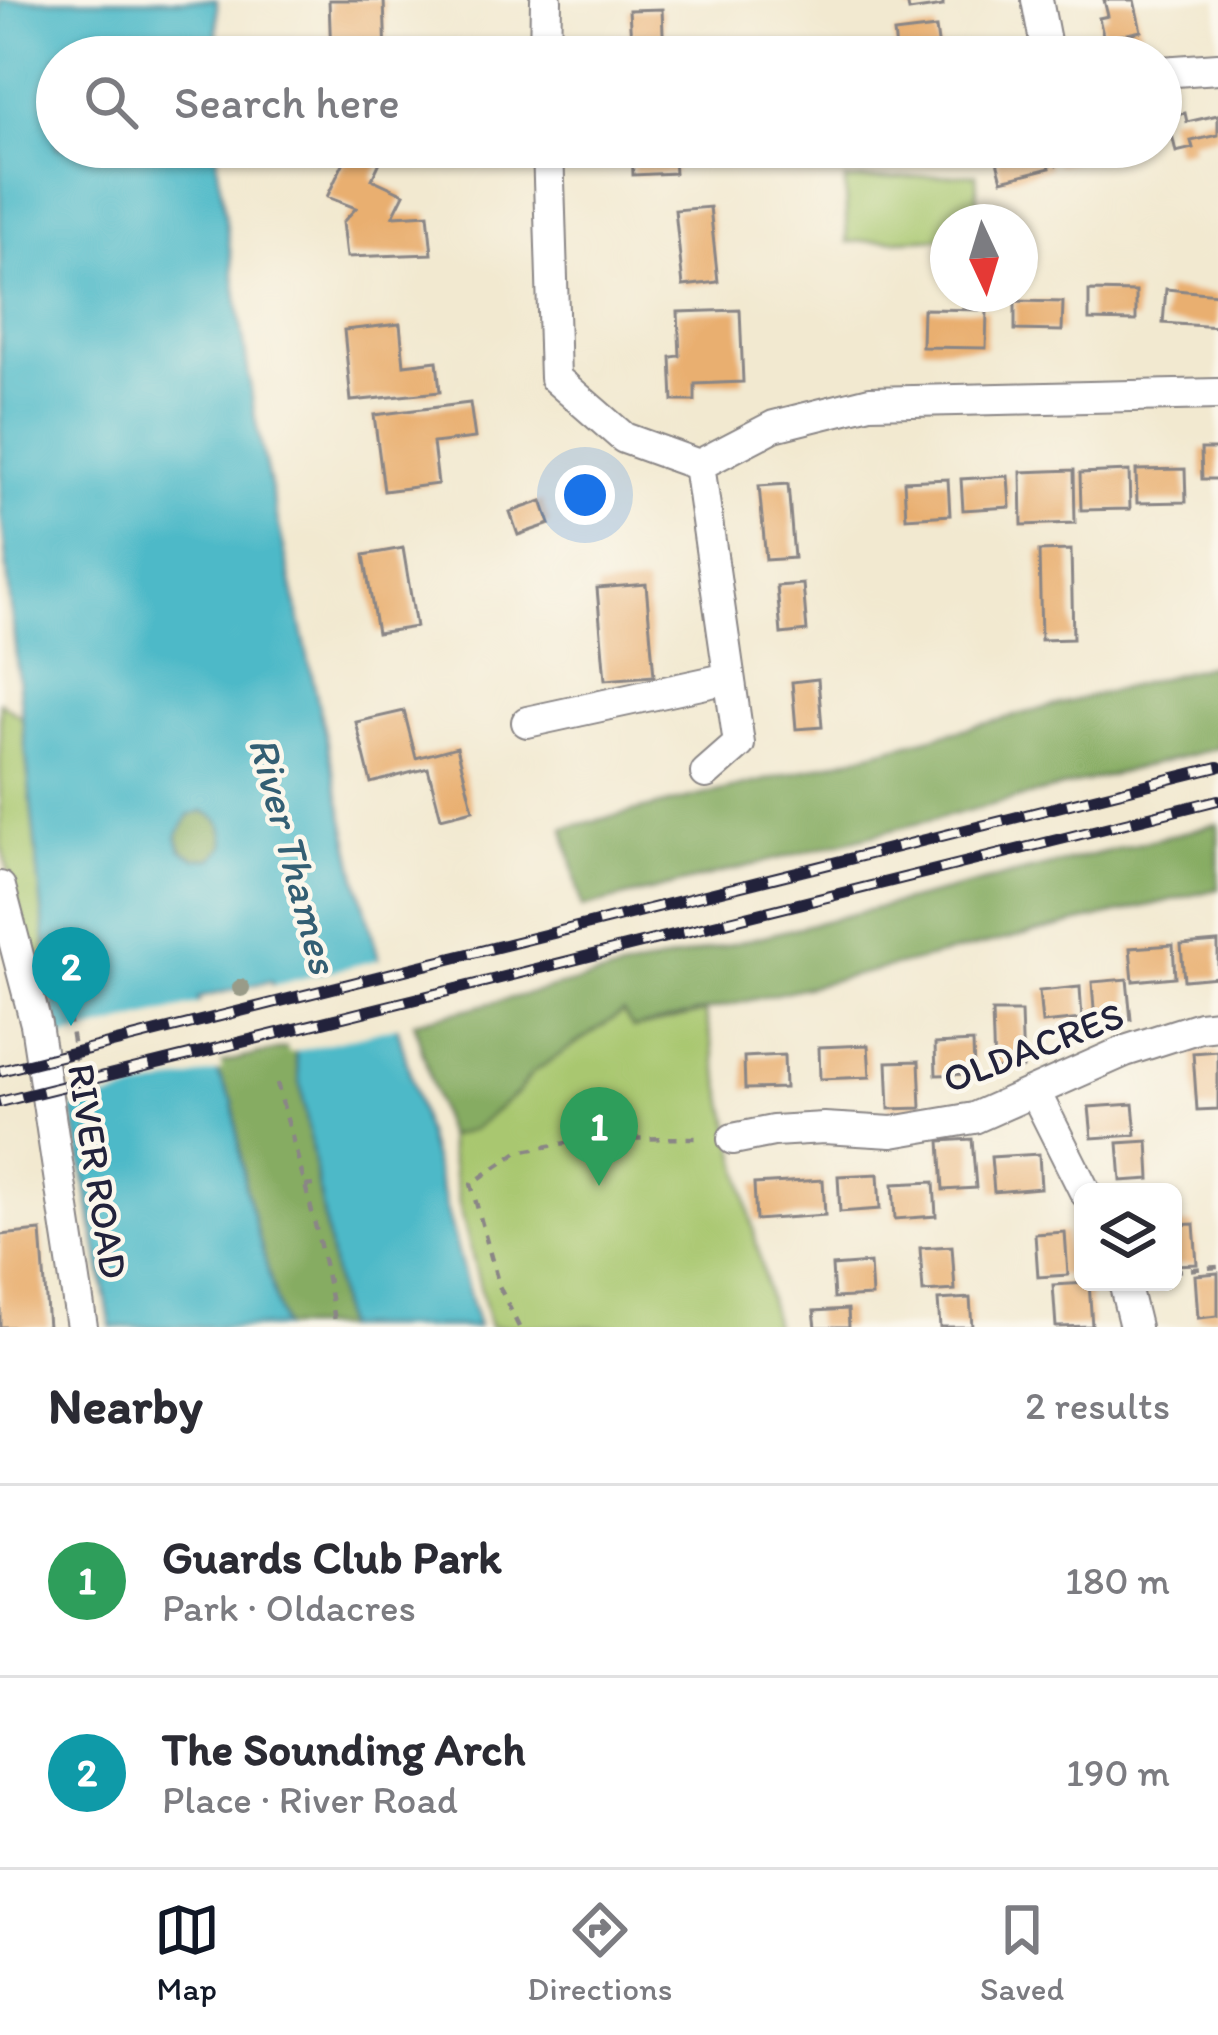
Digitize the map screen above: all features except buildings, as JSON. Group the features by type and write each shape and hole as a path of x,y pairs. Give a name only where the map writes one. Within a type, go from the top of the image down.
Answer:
{"street":[{"path":"545,36 546,0"},
{"path":"1036,0 1044,36"},
{"path":"1182,71 1218,68"},
{"path":"549,168 555,378 624,438 699,465 774,426 870,402 1218,394"},
{"path":"699,465 739,744 706,773"},
{"path":"527,722 729,678"},
{"name":"RIVER ROAD","path":"0,887 36,1024 82,1327"},
{"name":"OLDACRES","path":"733,1139 824,1128 892,1132 974,1118 1126,1051 1218,1025"},
{"path":"1035,1092 1080,1183"},
{"path":"1126,1291 1135,1327"}],"path":[{"path":"277,1082 336,1327"},
{"path":"519,1327 499,1286 471,1184 518,1153 541,1148 587,1139 698,1138"},
{"path":"305,1186 321,1184"},
{"path":"1182,1270 1218,1267"}],"green space":[{"path":"976,174 978,204 930,204 930,239 847,242 845,180"},
{"path":"1212,665 1214,689 1218,689 1218,748 582,908 564,828"},
{"path":"0,702 22,717 51,988 36,969 0,842"},
{"path":"202,812 219,819 226,836 219,853 202,860 185,853 178,836 185,819"},
{"path":"1218,824 1218,889 633,1028 623,1012 532,1073 517,1093 472,1130 447,1137 414,1022"},
{"path":"623,1012 633,1028 705,1012 775,1327 490,1327 447,1137 472,1130 517,1093 532,1073"},
{"path":"294,1046 343,1327 283,1327 245,1186 233,1101 213,1065"}],"water":[{"name":"River Thames","path":"0,0 217,0 217,36 36,36 36,168 218,168 255,418 356,874 478,1327 343,1327 294,1046 271,981 198,998 213,1065 233,1101 245,1186 283,1327 111,1327 49,978 1,511","holes":["203,811 214,817 225,845 213,859 195,858 181,850 177,836 189,815"]}],"pier":[{"path":"385,958 403,1025 289,1053 268,988 222,998"},
{"path":"206,1002 222,1070 66,1109 54,1040"}],"railway":[{"path":"0,1071 1218,767"},
{"path":"0,1102 1218,800"}],"place":[{"name":"The Sounding Arch","path":"71,1026"},
{"name":"Guards Club Park","path":"599,1186"}]}
